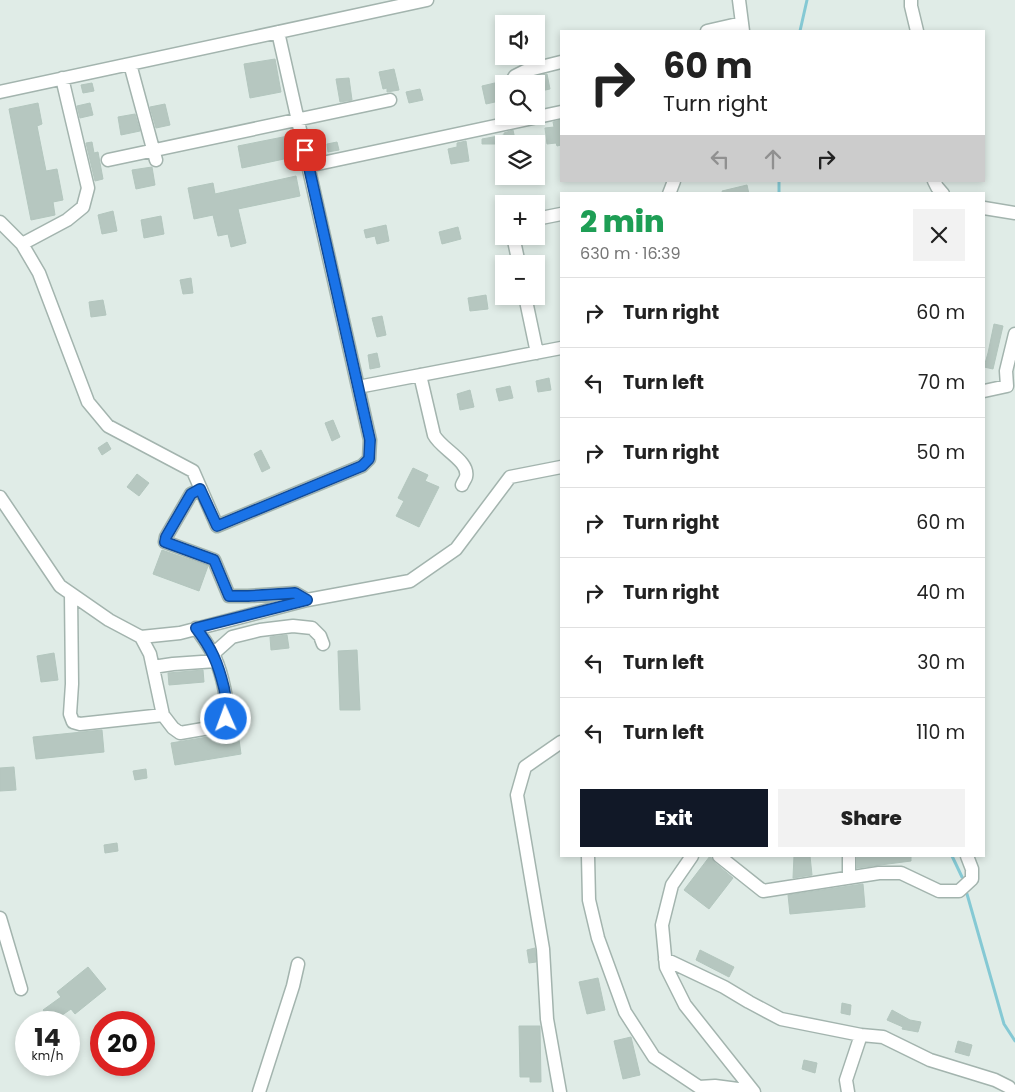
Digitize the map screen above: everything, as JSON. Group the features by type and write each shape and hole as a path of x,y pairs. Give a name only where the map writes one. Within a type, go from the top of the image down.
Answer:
{"lane":[{"path":"0,92 426,0"},
{"path":"716,30 742,27 739,0"},
{"path":"911,0 917,30"},
{"path":"0,222 22,244 39,272 88,402 108,426 192,471 217,526 362,466 369,459 370,440 278,32"},
{"path":"517,75 525,71 560,62"},
{"path":"130,64 154,155"},
{"path":"22,244 67,220 83,207 88,188 62,78"},
{"path":"108,160 154,155 298,119 390,100"},
{"path":"545,115 560,112"},
{"path":"308,166 495,124"},
{"path":"985,208 1015,213"},
{"path":"545,217 560,214"},
{"path":"528,305 537,353"},
{"path":"985,391 1007,386 1006,371 1015,334"},
{"path":"358,387 560,348"},
{"path":"420,375 434,435 437,441 465,466 466,476 462,485"},
{"path":"0,497 60,586 109,620 141,637 180,633 307,600 410,580 456,550 510,477 560,467"},
{"path":"200,489 191,494 166,537 165,542 214,560 229,596 295,593 307,600"},
{"path":"71,594 72,684 70,714 73,722 80,724 163,715"},
{"path":"153,667 215,658 232,637 260,630 292,626 312,628 320,636 323,644"},
{"path":"141,637 150,654 163,715 173,728 180,733 215,727 226,719 228,710 215,658 208,644 196,628"},
{"path":"560,743 525,767 518,795 544,949 547,1019 560,1092"},
{"path":"588,857 589,900 598,938 625,1012 654,1057 698,1087 715,1086 753,1091"},
{"path":"691,857 672,884 662,925 666,967 685,1005 753,1091"},
{"path":"720,857 763,891 880,873 901,873 939,891 959,891 972,879 972,869 967,857"},
{"path":"848,878 849,857"},
{"path":"0,918 21,989"},
{"path":"665,959 724,987 781,1019 861,1035 883,1037 930,1060 994,1080 1009,1087 1012,1092"},
{"path":"259,1092 293,986 298,964"},
{"path":"848,1092 846,1080 861,1035"}],"building":[{"path":"275,59 281,92 250,98 244,64"},
{"path":"394,69 399,90 387,92 387,88 383,89 379,72"},
{"path":"547,74 550,89 545,90 545,75 542,75"},
{"path":"349,78 352,100 340,102 336,79"},
{"path":"92,83 94,91 83,93 81,85"},
{"path":"495,83 495,102 486,104 482,86"},
{"path":"420,89 423,100 409,103 406,92"},
{"path":"38,103 42,124 37,126 46,171 57,169 63,200 53,202 55,215 31,220 9,109"},
{"path":"90,103 93,115 80,118 77,106"},
{"path":"165,104 170,125 156,128 150,107"},
{"path":"135,114 140,131 121,135 118,117"},
{"path":"560,120 560,145 557,146 556,143 547,144 545,128 554,127 553,122"},
{"path":"513,130 514,135 504,135 504,133"},
{"path":"293,135 298,156 242,168 238,146"},
{"path":"495,137 495,144 482,144 482,139"},
{"path":"466,141 469,161 451,164 448,149 457,147 457,143"},
{"path":"92,142 94,153 98,152 103,179 95,181 86,143"},
{"path":"337,142 339,150 328,152 327,144"},
{"path":"152,167 155,185 136,189 132,170"},
{"path":"296,176 300,196 238,209 246,243 231,247 228,234 218,236 213,215 194,219 188,188 213,183 215,194"},
{"path":"747,185 749,192 722,192"},
{"path":"113,211 117,231 102,234 98,215"},
{"path":"161,216 164,234 144,238 141,220"},
{"path":"386,225 389,241 377,244 375,236 366,238 364,230"},
{"path":"458,227 461,239 442,244 439,232"},
{"path":"191,278 193,293 183,294 180,280"},
{"path":"486,295 488,309 470,311 468,298"},
{"path":"103,300 106,315 91,317 89,302"},
{"path":"382,316 386,335 377,337 372,318"},
{"path":"994,324 1003,326 993,369 985,367"},
{"path":"377,353 380,367 370,369 368,355"},
{"path":"549,378 551,390 538,392 536,381"},
{"path":"510,386 513,398 499,401 496,389"},
{"path":"470,390 474,407 460,410 457,394"},
{"path":"333,420 340,437 332,441 325,423"},
{"path":"107,442 111,449 102,455 98,448"},
{"path":"261,450 270,468 262,472 254,454"},
{"path":"413,468 428,475 425,481 439,487 419,527 396,516 404,501 398,498"},
{"path":"137,474 149,483 139,496 127,487"},
{"path":"162,550 208,566 199,591 153,574"},
{"path":"287,635 289,648 271,650 270,637"},
{"path":"357,650 360,710 340,710 338,651"},
{"path":"54,653 58,680 41,682 37,656"},
{"path":"203,670 204,682 169,685 168,673"},
{"path":"102,730 104,752 36,759 33,737"},
{"path":"238,732 241,754 175,765 171,743"},
{"path":"14,767 16,790 0,791 0,768"},
{"path":"146,769 147,778 135,780 133,771"},
{"path":"117,843 118,851 105,853 104,845"},
{"path":"709,857 733,878 709,909 684,890"},
{"path":"794,857 810,857 812,875 793,878"},
{"path":"857,857 911,857 911,861 857,868"},
{"path":"863,884 865,907 790,914 788,895"},
{"path":"535,948 536,962 529,963 527,950"},
{"path":"700,950 734,967 729,977 696,960"},
{"path":"88,967 106,989 79,1011 73,1011 71,1009 68,1011 44,1011 61,997 57,992"},
{"path":"598,978 605,1010 587,1014 579,982"},
{"path":"842,1003 851,1005 850,1015 841,1013"},
{"path":"892,1010 910,1020 921,1022 918,1032 902,1029 903,1027 887,1020"},
{"path":"519,1026 540,1026 541,1082 530,1082 530,1077 520,1077"},
{"path":"631,1037 640,1075 623,1079 614,1041"},
{"path":"958,1041 972,1045 969,1056 955,1052"},
{"path":"804,1060 817,1063 815,1073 802,1069"}],"waterway":[{"path":"800,30 807,0"},
{"path":"779,182 779,192"},
{"path":"952,857 962,877"},
{"path":"967,894 1004,1024 1015,1041"}],"route":[{"path":"226,719 228,710 220,671 208,644 196,628 307,600 295,593 229,596 214,560 165,542 166,537 191,494 200,489 217,526 362,466 369,459 370,440 305,150"}]}
